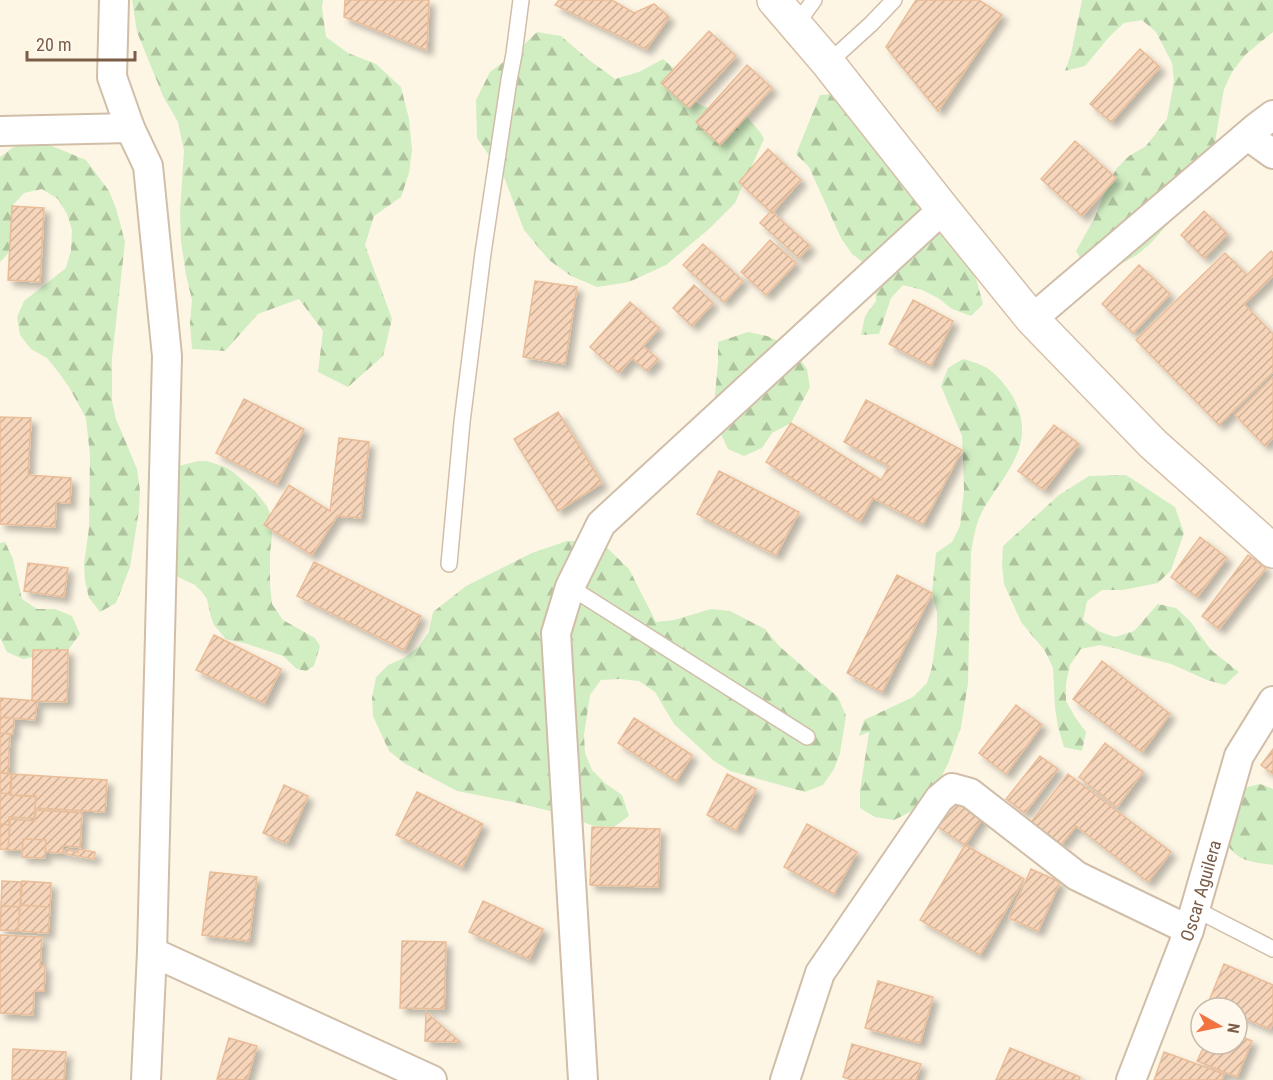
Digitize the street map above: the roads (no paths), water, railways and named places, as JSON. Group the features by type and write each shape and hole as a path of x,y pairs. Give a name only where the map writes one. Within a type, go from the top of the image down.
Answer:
{"main road":[{"path":"774,0 805,13 828,63 1032,319 1153,444 1273,552"}],"street":[{"path":"114,0 112,77 130,128 148,166 167,356 152,952 146,1080"},
{"path":"1032,319 1273,115"},
{"path":"0,131 130,128"},
{"path":"1248,136 1273,154"},
{"path":"583,1080 556,633 570,587 601,524 943,210"},
{"name":"Oscar Aguilera","path":"1131,1080 1192,919 1239,756 1273,701"},
{"path":"785,1080 820,973 939,799 952,788 970,793 1077,876 1192,919"},
{"path":"152,952 432,1080"}],"lane":[{"path":"449,564 462,422 483,253 521,0"},
{"path":"828,63 894,0"},
{"path":"570,587 807,737"},
{"path":"1192,919 1273,949"}]}
